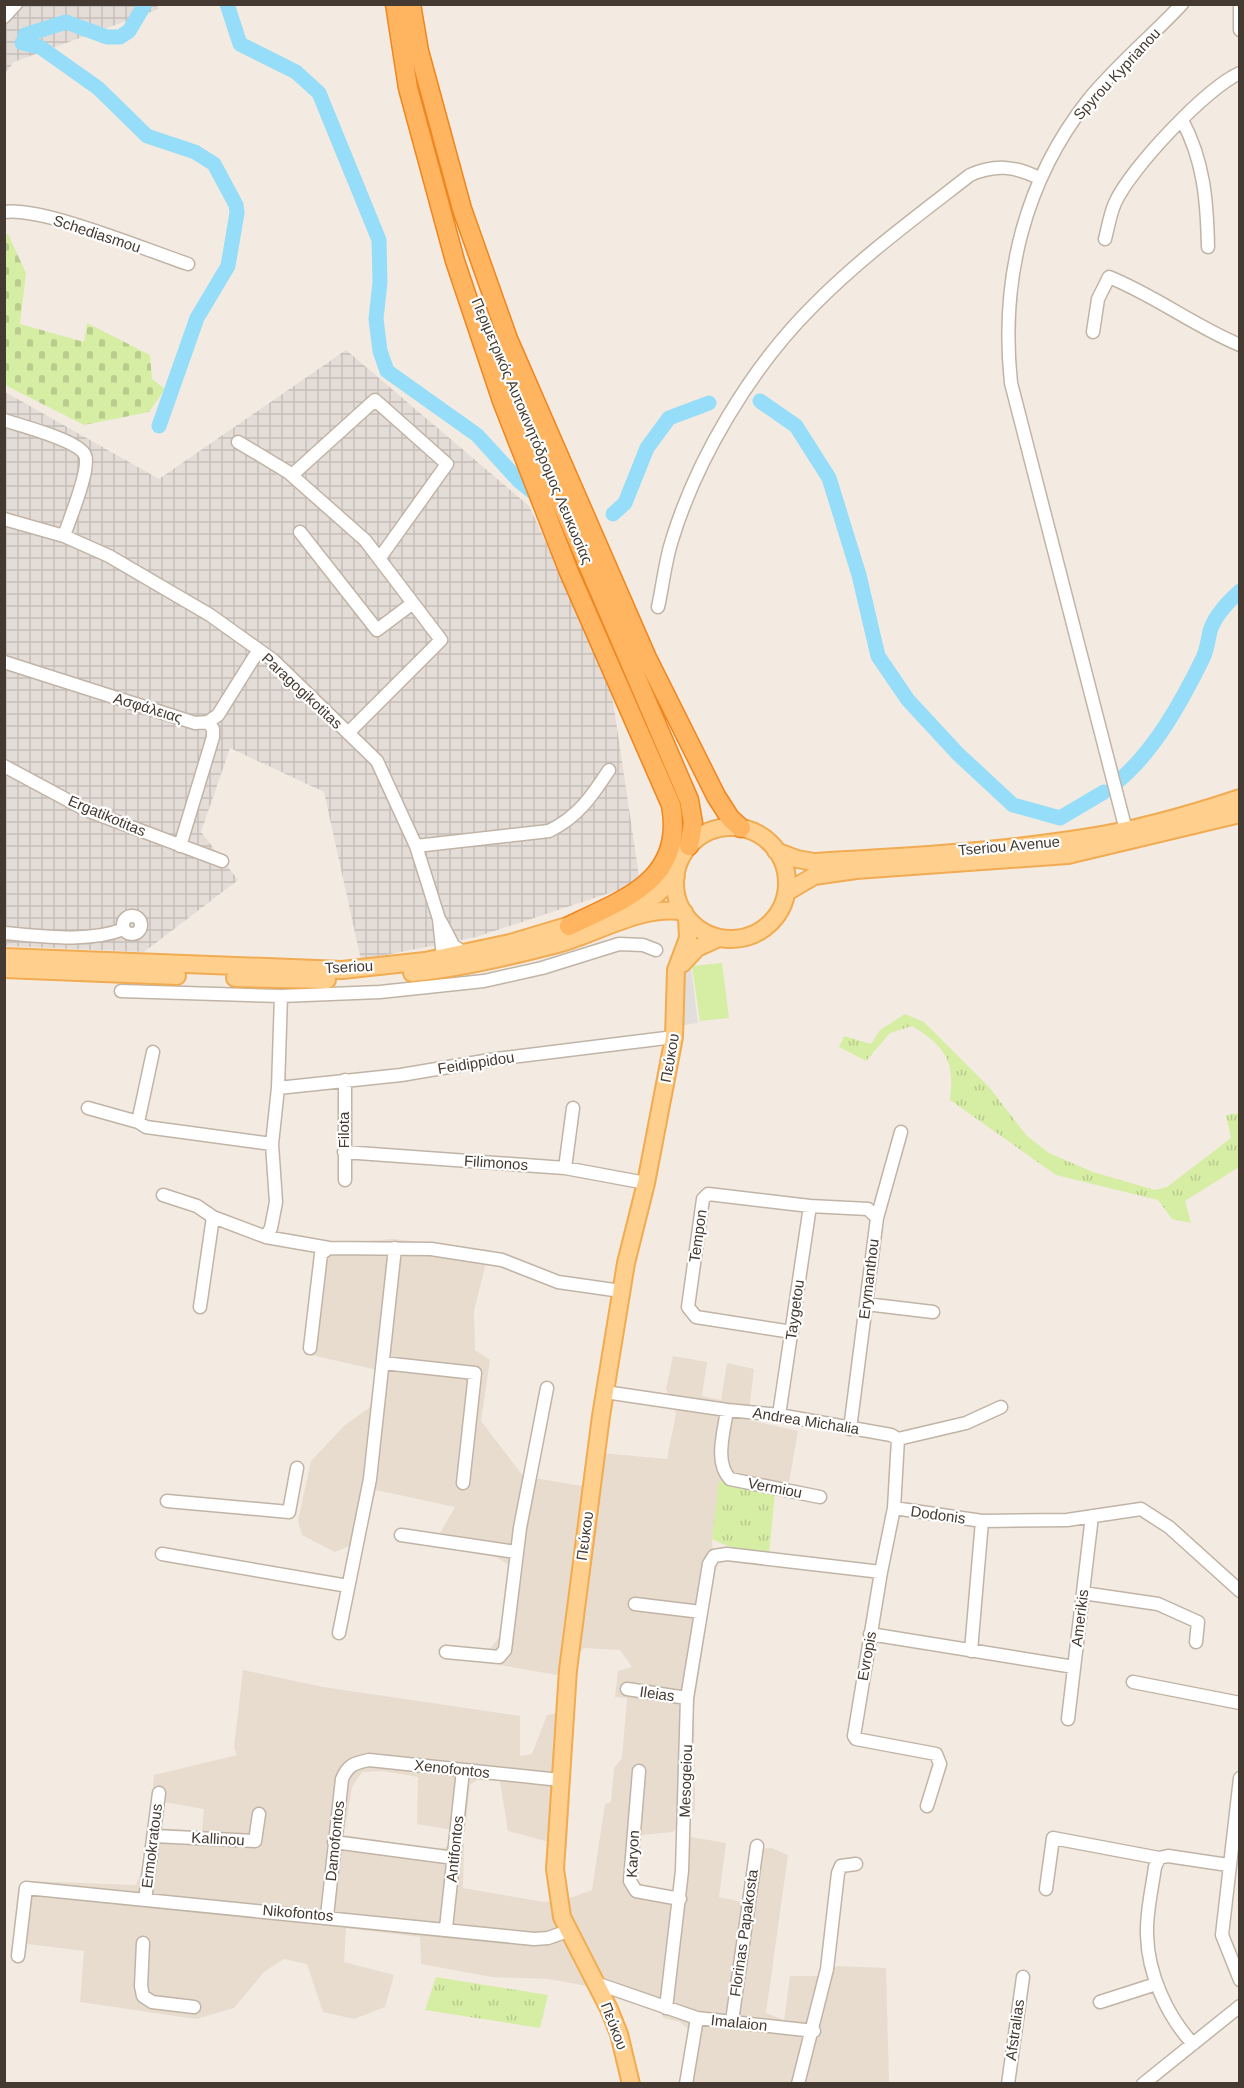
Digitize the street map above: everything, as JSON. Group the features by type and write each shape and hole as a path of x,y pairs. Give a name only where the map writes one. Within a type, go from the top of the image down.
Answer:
{"highway":[{"name":"Περιμετρικός Αυτοκινητόδρομος Λευκωσίας","path":"396,4 415,91 456,239 476,297 689,800 693,823 689,846"},
{"path":"396,4 404,71 420,133 455,261 502,401 569,572 666,793 673,817 670,850 653,878 634,894 569,926"},
{"name":"Περιμετρικός Αυτοκινητόδρομος Λευκωσίας","path":"411,4 419,51 462,209 508,339 647,658 716,796 730,818 741,828"}],"main road":[{"name":"Tseriou Avenue","path":"787,892 808,879 825,874 856,870 1016,861 1068,855 1239,798"},
{"name":"Tseriou Avenue","path":"776,851 797,860 814,862 856,860 1127,836 1239,814"},
{"path":"723,828 741,828 757,833 776,851 787,874 787,892 781,909 771,923 757,933 739,939 719,938 701,931 686,915 678,900 676,876 679,862 689,846 705,834 723,828"},
{"name":"Tseriou","path":"4,957 60,961 342,970 464,953 569,926 648,900 676,876"},
{"name":"Tseriou","path":"4,969 347,979 436,970 488,961 564,942 650,912 661,910 686,915"},
{"name":"Πεύκου","path":"631,2084 619,2034 596,1983 567,1931 558,1901 555,1869 560,1780 576,1602 621,1291 646,1183 674,1037 675,980 677,963 688,938 686,915"},
{"name":"Πεύκου","path":"675,980 684,960 692,951 719,938"}],"street":[{"path":"4,17 16,4"},
{"name":"Spyrou Kyprianou","path":"1127,836 1011,383 1007,350 1008,298 1023,223 1039,178 1066,129 1091,97 1182,4"},
{"path":"1239,7 1239,30"},
{"path":"1105,239 1115,204 1124,187 1182,120 1226,79 1239,73"},
{"path":"1182,120 1195,144 1204,178 1208,247"},
{"path":"658,607 672,540 698,476 729,416 768,356 790,331 812,307 875,250 970,175 988,167 1020,168 1039,178"},
{"name":"Schediasmou","path":"4,212 14,211 52,218 188,264"},
{"path":"1093,332 1098,299 1109,277 1140,290 1239,345"},
{"path":"292,475 375,400 447,464 379,559"},
{"path":"4,420 76,445 85,455 86,468 64,536"},
{"path":"238,442 292,475 365,540 441,640 348,734"},
{"name":"Paragogikotitas","path":"4,519 64,536 109,556 200,609 273,660 377,761 416,846 439,919 443,957"},
{"path":"300,532 377,630 413,603"},
{"path":"180,846 213,737 213,729 208,722 218,715 258,651"},
{"name":"Ασφάλειας","path":"4,662 195,723 208,722"},
{"name":"Ergatikotitas","path":"4,766 86,810 222,861"},
{"path":"416,846 549,831 568,822 585,806 609,770"},
{"path":"439,919 453,945 464,953"},
{"path":"4,933 58,937 110,933 124,929"},
{"path":"58,937 60,961"},
{"path":"121,991 281,996 381,992 484,981 542,968 619,944 644,945 656,950"},
{"path":"266,1237 271,1228 276,1202 272,1144 278,1088 281,996"},
{"name":"Feidippidou","path":"278,1088 400,1076 496,1059 674,1037"},
{"path":"138,1122 153,1052"},
{"name":"Filota","path":"345,1080 345,1180"},
{"path":"88,1108 138,1122 146,1127 272,1144"},
{"path":"566,1168 573,1108"},
{"name":"Erymanthou","path":"850,1429 877,1218 901,1132"},
{"name":"Filimonos","path":"344,1152 566,1168 646,1183"},
{"name":"Tempon","path":"792,1332 696,1317 688,1307 703,1198 708,1194 810,1206 868,1209 877,1218"},
{"path":"163,1195 197,1206 213,1217 266,1237 328,1248 431,1249 502,1260 558,1282 621,1291"},
{"name":"Taygetou","path":"779,1414 810,1206"},
{"path":"200,1307 213,1217"},
{"path":"310,1348 321,1254 328,1248"},
{"path":"339,1633 370,1479 395,1248"},
{"path":"866,1304 933,1312"},
{"path":"383,1363 475,1373 463,1483"},
{"path":"447,1653 500,1657 505,1650 516,1552 547,1388"},
{"name":"Andrea Michalia","path":"605,1392 727,1410 779,1414 891,1435 898,1439 966,1424 1001,1407"},
{"name":"Vermiou","path":"727,1410 721,1461 723,1471 730,1479 820,1497"},
{"name":"Evropis","path":"898,1439 894,1508 870,1634 854,1736 936,1754 940,1764 927,1806"},
{"path":"166,1501 289,1512 297,1468"},
{"name":"Dodonis","path":"894,1508 982,1521 1067,1520 1142,1509 1169,1527 1239,1591"},
{"name":"Amerikis","path":"1068,1719 1092,1516"},
{"path":"971,1651 982,1521"},
{"path":"401,1535 516,1552"},
{"path":"162,1554 348,1586"},
{"name":"Mesogeiou","path":"666,2008 680,1899 687,1789 687,1698 709,1564 714,1556 727,1554 881,1572"},
{"path":"1083,1593 1158,1604 1198,1622 1196,1642"},
{"path":"635,1604 701,1612"},
{"path":"870,1634 1074,1667"},
{"path":"1133,1682 1239,1703"},
{"name":"Ileias","path":"627,1689 687,1698"},
{"name":"Xenofontos","path":"347,1768 355,1763 369,1761 560,1780"},
{"name":"Damofontos","path":"327,1916 342,1779 347,1768"},
{"name":"Antifontos","path":"446,1928 463,1770"},
{"name":"Karyon","path":"639,1771 630,1881 636,1891 680,1899"},
{"path":"1239,1778 1222,1935 1239,1980"},
{"name":"Ermokratous","path":"145,1900 159,1793"},
{"name":"Kallinou","path":"154,1836 255,1841 259,1814"},
{"path":"1046,1889 1053,1838 1159,1858 1168,1856 1228,1865"},
{"path":"334,1842 454,1858"},
{"name":"Florinas Papakosta","path":"732,2021 757,1846"},
{"path":"1159,1858 1155,1867 1147,1935 1156,1984 1181,2031 1193,2044"},
{"path":"798,2084 814,2031 827,1969 838,1874 841,1866 856,1864"},
{"name":"Nikofontos","path":"18,1956 26,1887 446,1928 534,1939 548,1938 567,1931"},
{"path":"143,1943 141,1986 143,1996 152,2002 194,2007"},
{"name":"Afstralias","path":"1008,2084 1023,1977"},
{"name":"Imalaion","path":"596,1983 697,2018 814,2031"},
{"path":"1100,2002 1156,1984"},
{"path":"1143,2084 1239,2006"},
{"path":"686,2084 697,2018"}],"shaded area":[{"path":"156,4 159,9 14,62 5,73 5,5"},
{"path":"346,350 529,506 610,681 640,883 476,937 361,960 324,792 230,748 201,832 238,880 144,952 5,946 5,392 159,479"},
{"path":"691,968 698,1023 684,1025 683,971"},
{"path":"394,1239 489,1250 474,1311 475,1350 490,1360 481,1421 523,1476 582,1486 601,1453 667,1459 676,1414 666,1389 673,1356 707,1362 702,1396 721,1400 727,1363 754,1369 748,1420 798,1431 789,1482 720,1481 712,1539 714,1576 694,1705 695,1810 673,1832 641,1835 637,1882 657,1891 672,1891 691,1837 726,1843 719,1897 742,1902 750,1849 772,1848 788,1855 766,2013 784,2020 790,1976 818,1976 837,1966 886,1968 889,2083 680,2083 689,2030 680,2022 663,2018 659,1998 603,1977 586,1986 549,1979 492,1977 421,1964 420,1937 346,1928 344,1962 394,1975 385,2007 354,2019 323,2012 307,1964 284,1959 264,1972 234,2008 196,2019 80,2002 84,1951 27,1944 30,1881 136,1885 160,1828 202,1831 204,1809 152,1800 154,1775 237,1755 234,1747 243,1670 323,1687 520,1716 520,1756 532,1754 547,1715 574,1710 567,1847 508,1831 500,1781 477,1780 470,1785 465,1832 417,1824 418,1777 383,1771 362,1772 352,1787 344,1835 438,1849 464,1843 463,1888 544,1902 567,1899 592,1890 605,1804 611,1802 614,1768 622,1758 627,1698 615,1697 618,1671 632,1667 620,1650 584,1648 557,1675 500,1665 490,1649 501,1635 509,1565 496,1557 457,1550 459,1537 440,1533 455,1507 376,1490 363,1540 335,1552 302,1535 298,1521 311,1461 344,1426 370,1407 377,1370 307,1354 308,1317 316,1245"}],"green space":[{"path":"4,234 8,234 26,273 20,324 84,342 87,323 150,355 152,379 165,389 149,412 84,425 5,385"},
{"path":"722,963 729,1018 700,1021 692,966"},
{"path":"905,1014 924,1022 989,1087 1027,1136 1049,1153 1093,1172 1155,1190 1167,1187 1231,1138 1226,1115 1239,1113 1239,1167 1185,1201 1191,1223 1172,1219 1158,1200 1056,1175 950,1100 951,1075 946,1056 933,1041 912,1026 890,1033 866,1061 839,1047 844,1036 871,1044 880,1030"},
{"path":"719,1481 736,1482 775,1493 769,1554 728,1546 712,1539"},
{"path":"436,1977 548,1995 540,2028 425,2010"}],"waterway":[{"path":"25,35 66,22 107,37 120,37 129,31 145,4"},
{"path":"227,4 240,44 296,72 319,93 379,240 380,282 376,319 380,351 387,371 477,435 519,481 539,497"},
{"path":"22,43 40,47 98,88 147,136 195,152 214,164 236,205 237,213 228,266 197,318 159,426"},
{"path":"760,401 796,426 829,478 859,575 878,656 908,700 958,754 1013,805 1060,818 1104,792"},
{"path":"613,514 625,503 647,448 669,418 709,403"},
{"path":"1117,782 1143,756 1166,725 1203,658 1215,620 1240,591"}]}
